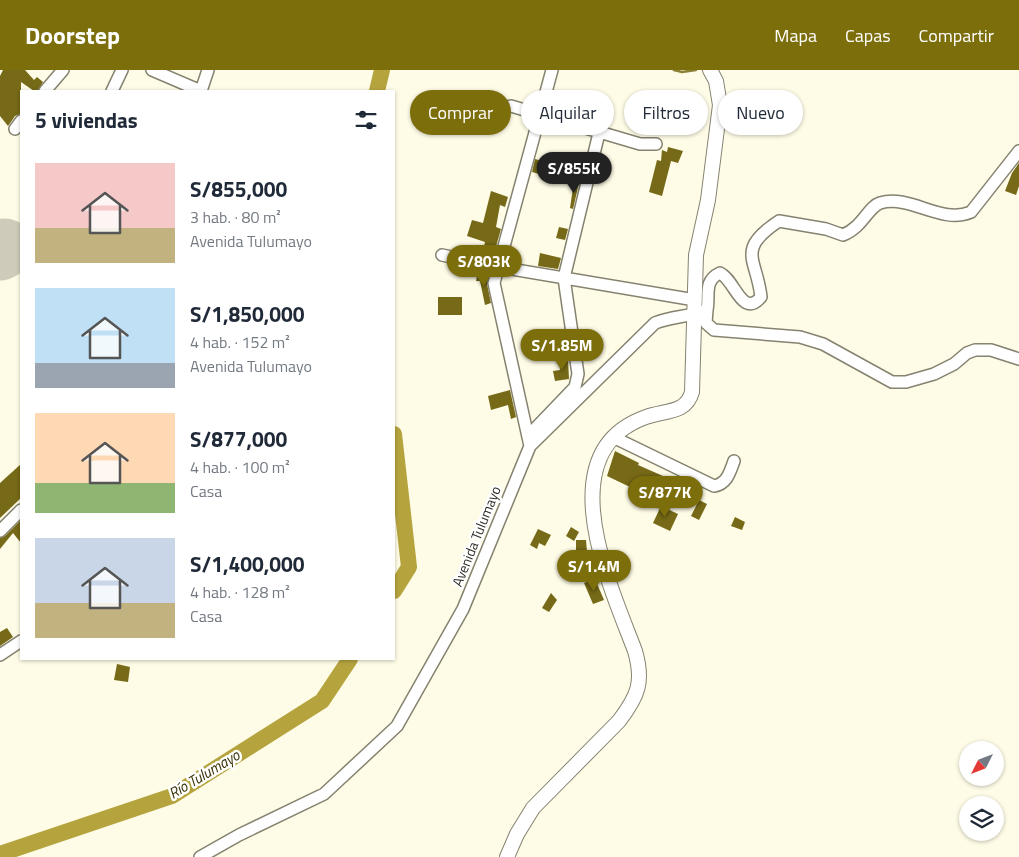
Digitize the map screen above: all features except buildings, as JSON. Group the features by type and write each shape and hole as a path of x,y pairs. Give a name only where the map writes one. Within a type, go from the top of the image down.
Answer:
{"main road":[{"path":"507,857 517,834 533,808 619,721 629,708 639,687 640,667 599,551 593,511 597,466 602,454 615,438 644,418 679,409 686,405 692,392 701,313 695,300 696,255 708,200 720,105 716,81 710,70"}],"street":[{"path":"46,90 63,70"},
{"path":"112,90 122,70"},
{"path":"152,70 199,90"},
{"path":"201,90 208,70"},
{"path":"547,90 552,70"},
{"path":"511,106 521,109"},
{"path":"529,441 494,283 535,135"},
{"path":"529,441 575,387 578,374 564,278 599,135"},
{"path":"606,135 640,144 656,144"},
{"path":"701,313 709,300 708,282 720,273 727,276 742,301 748,304 757,302 761,298 760,286 751,264 752,251 756,241 766,229 779,221 816,226 843,235 854,231 864,221 870,211 880,203 900,202 937,213 961,216 971,212 1019,151"},
{"path":"442,255 499,267 695,300"},
{"path":"529,441 656,323 672,316 701,313"},
{"path":"701,313 706,323 714,330 800,337 823,344 892,382 906,382 934,374 975,350 991,350 1019,358"},
{"path":"615,438 714,486 726,481 734,461"},
{"name":"Avenida Tulumayo","path":"200,857 324,794 397,726 463,610 529,441"},
{"path":"0,531 20,511"},
{"path":"0,655 20,642"}],"waterway":[{"name":"Río Tulumayo","path":"377,90 382,70"},
{"path":"674,70 682,72 696,70"},
{"name":"Río Tulumayo","path":"395,443 409,567 395,589"},
{"name":"Río Tulumayo","path":"0,854 172,796 322,701 349,660"}],"runway":[{"path":"0,251 5,248"}]}
